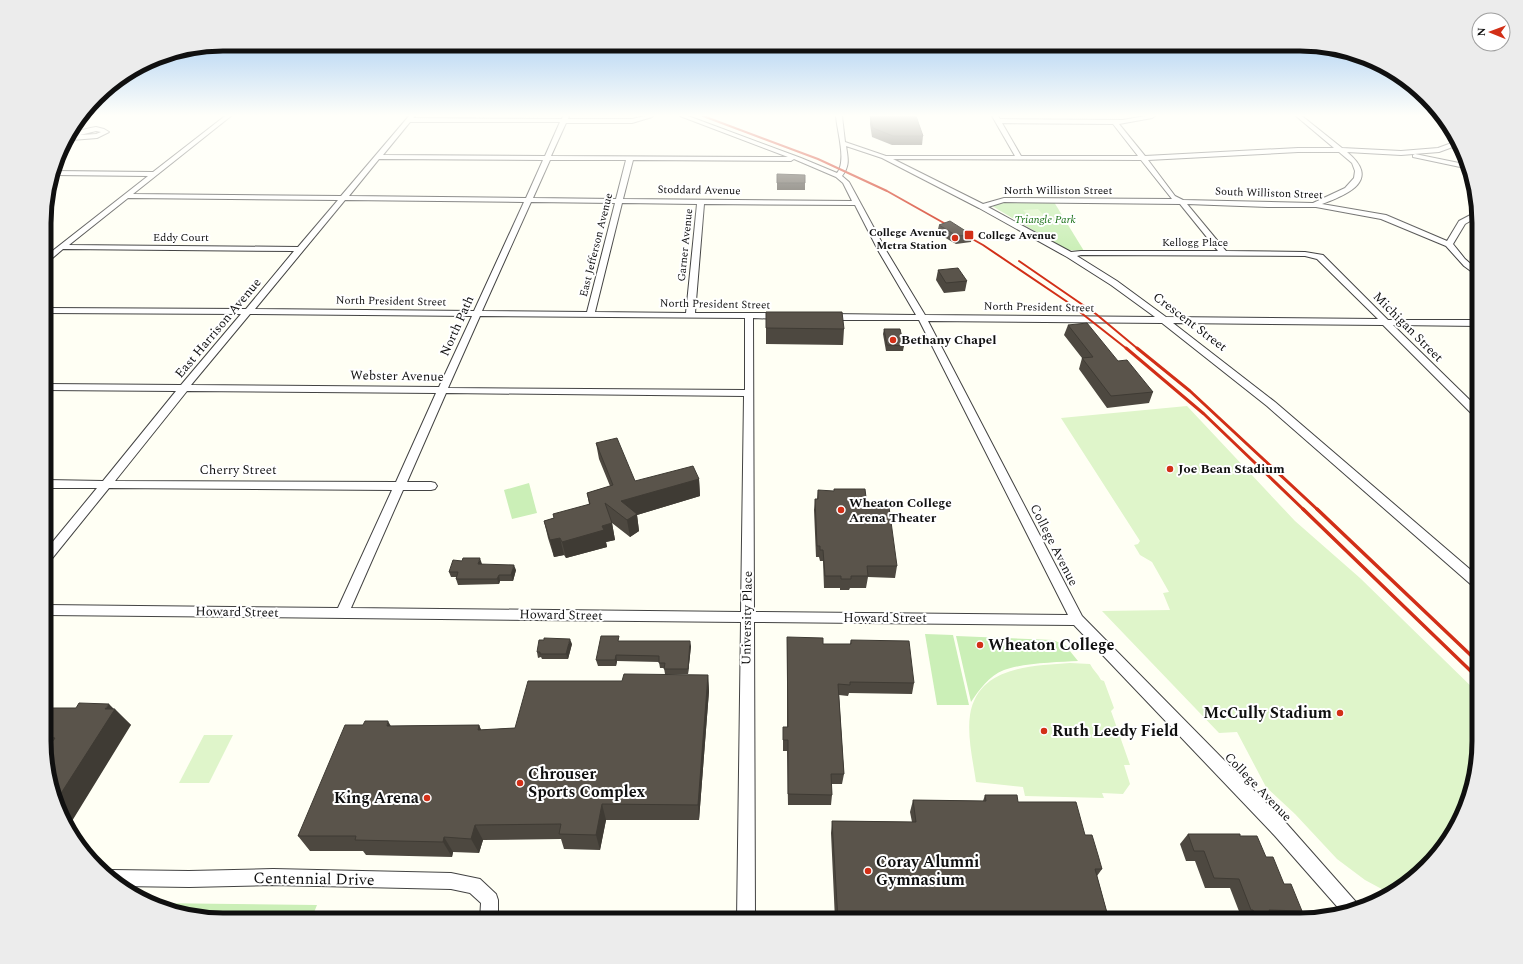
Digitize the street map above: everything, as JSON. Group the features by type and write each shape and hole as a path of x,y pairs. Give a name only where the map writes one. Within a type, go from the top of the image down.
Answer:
{"street":[{"path":"51,255 171,161"},
{"name":"East Harrison Avenue","path":"51,552 184,388 374,161"},
{"name":"North Path","path":"342,613 546,161"},
{"name":"East Jefferson Avenue","path":"590,315 629,161"},
{"name":"College Avenue","path":"804,161 838,176 846,182 883,252 922,318 1077,620 1281,830 1348,906"},
{"path":"838,176 841,174 844,166 844,161"},
{"name":"Crescent Street","path":"892,161 982,206 1070,255 1114,283 1164,320 1292,422 1472,579"},
{"path":"1145,161 1173,197 1182,202 1223,253"},
{"path":"1316,205 1340,194 1357,182 1359,178 1358,167 1355,161"},
{"path":"1440,161 1462,165"},
{"path":"59,173 154,174"},
{"name":"Stoddard Avenue","path":"126,196 857,203"},
{"name":"North Williston Street","path":"982,206 1004,200 1182,202"},
{"name":"Garner Avenue","path":"690,316 701,201"},
{"name":"South Williston Street","path":"1182,202 1316,205 1383,217 1449,244"},
{"path":"1472,216 1462,222 1449,244 1460,258 1472,269"},
{"name":"Eddy Court","path":"61,247 301,248"},
{"name":"Kellogg Place","path":"1070,255 1081,253 1223,253 1305,254 1320,258"},
{"name":"Michigan Street","path":"1320,258 1472,408"},
{"name":"North President Street","path":"51,310 789,316"},
{"name":"University Place","path":"746,913 745,815 749,527 749,316"},
{"name":"North President Street","path":"821,317 1472,323"},
{"name":"Webster Avenue","path":"51,387 749,393"},
{"name":"Cherry Street","path":"51,484 431,486"},
{"name":"Howard Street","path":"51,610 1077,620"},
{"name":"Centennial Drive","path":"120,878 189,879 273,877 451,881 474,885 490,900 489,913"}],"green space":[{"name":"Triangle Park","path":"1003,202 1054,202 1084,251 1067,250 992,206"},
{"path":"1038,209 1050,222 1034,223 1023,210"},
{"name":"McCully Stadium","path":"1187,406 1295,521 1360,578 1472,687 1472,752 1469,774 1463,796 1449,827 1436,846 1422,863 1405,877 1385,891 1365,880 1337,859 1295,814 1266,787 1237,732 1219,733 1102,611 1170,610 1163,593 1169,592 1152,562 1140,555 1134,545 1138,544 1140,541 1061,418"},
{"path":"529,483 537,513 512,519 504,490"},
{"path":"925,634 953,635 969,705 937,705"},
{"path":"956,636 1053,640 1065,645 1078,661 1030,664 1004,670 989,680 971,702"},
{"name":"Ruth Leedy Field","path":"1070,663 1090,664 1101,680 1104,681 1114,708 1111,711 1130,765 1124,765 1130,784 1123,794 1102,793 1104,798 1025,796 1023,787 976,782 969,723 975,699 984,687 995,678 1009,672 1024,668"},
{"path":"204,735 233,735 209,783 179,783"},
{"path":"166,903 317,905 314,913 212,913 190,910"}],"building":[{"path":"777,174 805,175 805,183 777,183"},
{"path":"950,221 972,235 957,236 939,225"},
{"path":"958,268 967,281 946,283 938,270"},
{"path":"766,312 842,312 844,329 766,328"},
{"path":"1087,323 1118,361 1127,360 1153,392 1111,396 1082,358 1093,357 1068,325"},
{"name":"Bethany Chapel","path":"884,329 900,329 904,346 887,345"},
{"path":"617,438 635,481 693,466 699,479 621,501 637,514 627,520 605,503 612,523 602,526 604,530 562,542 560,538 550,540 544,521 554,518 553,514 590,504 587,493 613,485 596,443"},
{"path":"834,489 865,489 867,506 889,507 897,566 867,566 868,576 851,576 851,579 841,579 841,576 825,576 823,550 820,550 820,546 817,546 815,499 818,499 818,490 834,491"},
{"path":"463,558 480,558 478,564 514,565 511,575 499,575 497,579 456,579 458,572 449,572 453,560 462,561"},
{"path":"601,636 619,636 618,641 690,641 688,669 664,669 665,663 659,663 659,656 616,655 615,660 596,660"},
{"path":"787,637 823,638 823,644 851,644 851,640 909,641 914,683 850,682 850,685 838,684 844,774 831,774 832,795 788,794 788,740 783,740 783,727 788,727"},
{"path":"544,638 570,639 566,654 540,654 540,652 537,652 539,640 544,640"},
{"name":"Chrouser Sports Complex","path":"624,674 708,675 698,805 602,804 596,835 559,834 561,824 475,825 471,839 444,837 443,842 355,840 356,836 298,836 345,725 363,725 365,721 388,721 387,726 479,725 478,730 515,728 528,681 622,681"},
{"path":"79,703 109,704 105,709 115,709 60,795 52,763 51,744 55,738 51,738 51,708 76,708"},
{"path":"985,795 1017,795 1018,802 1076,802 1085,835 1092,835 1102,869 1095,869 1107,913 838,913 832,821 916,822 913,800 986,801"},
{"path":"1188,834 1240,834 1240,836 1257,836 1266,857 1273,857 1284,884 1291,884 1302,911 1269,910 1270,913 1254,913 1253,910 1251,910 1239,879 1214,878 1204,851 1194,851"}],"railway":[{"path":"822,161 887,191 983,245 1066,301 1127,349"},
{"path":"1019,261 1096,314 1138,349"},
{"path":"1126,348 1204,414 1304,510"},
{"path":"1137,348 1190,391 1318,510"},
{"path":"1303,509 1472,672"},
{"path":"1317,509 1472,656"}],"place":[{"name":"College Avenue","path":"969,235"},
{"name":"College Avenue Metra Station","path":"955,238"},
{"name":"Bethany Chapel","path":"893,340"},
{"name":"Joe Bean Stadium","path":"1170,469"},
{"name":"Wheaton College Arena Theater","path":"841,510"},
{"name":"Wheaton College","path":"980,645"},
{"name":"McCully Stadium","path":"1340,713"},
{"name":"Ruth Leedy Field","path":"1044,731"},
{"name":"Chrouser Sports Complex","path":"520,783"},
{"name":"King Arena","path":"427,798"},
{"name":"Coray Alumni Gymnasium","path":"868,871"}]}
